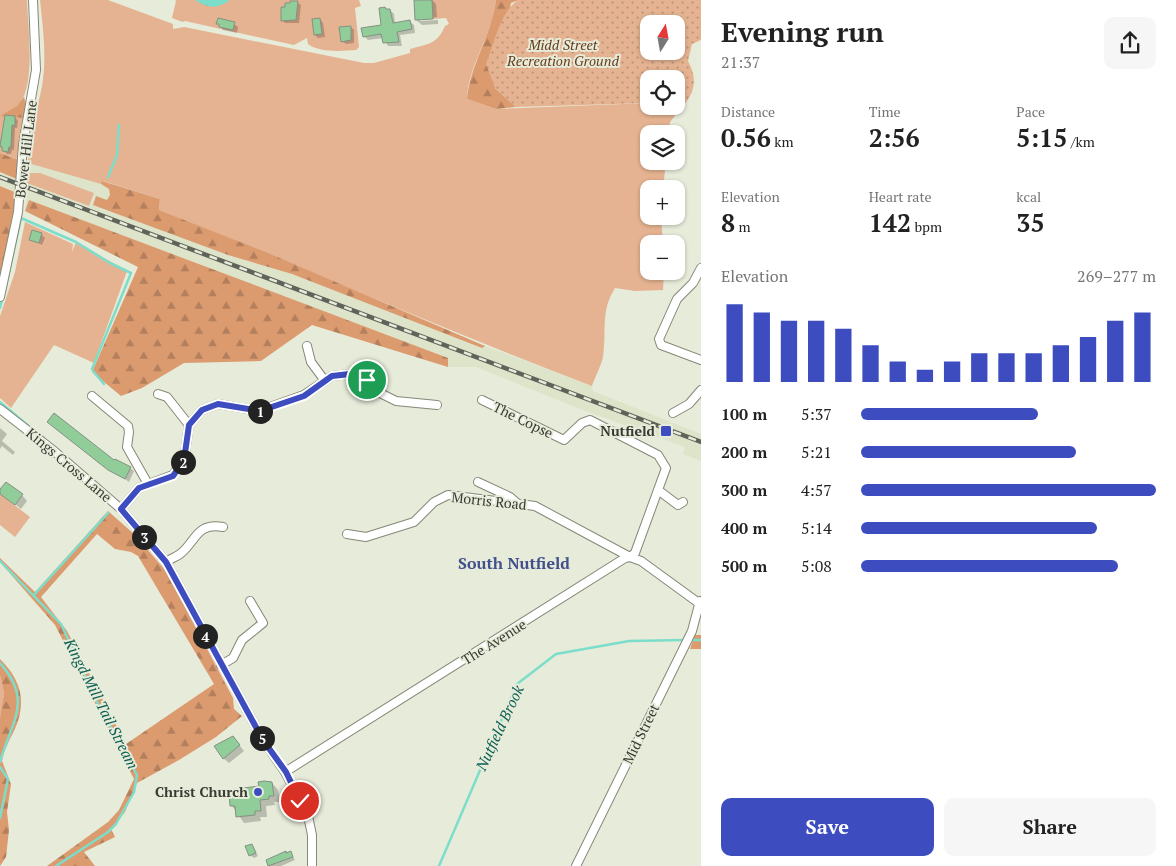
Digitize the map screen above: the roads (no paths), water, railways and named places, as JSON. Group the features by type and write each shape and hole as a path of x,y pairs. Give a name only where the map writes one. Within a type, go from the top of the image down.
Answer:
{"street":[{"name":"Bower Hill Lane","path":"0,297 18,212 23,145 36,70 33,0"},
{"path":"701,268 693,283 677,299 669,313 659,339 661,345 701,360"},
{"path":"307,346 311,362 325,381"},
{"path":"121,509 139,488 173,476 184,460 189,425 202,410 218,404 260,411 304,396 332,376 350,374 367,380 378,392 396,401 437,405"},
{"path":"673,413 689,404 701,390"},
{"path":"158,394 167,397 189,425"},
{"path":"92,396 128,426 130,432 127,447 148,484"},
{"name":"The Copse","path":"482,400 564,440 585,420 595,421 652,451 663,461 666,468 658,490"},
{"name":"Kings Cross Lane","path":"0,409 51,449 121,509 166,562 263,740 286,772 308,816 312,835 312,866"},
{"path":"478,482 510,497 518,504"},
{"path":"630,557 635,553 658,490 678,505 683,502"},
{"name":"Morris Road","path":"347,534 366,537 414,522 434,502 448,495 535,506 630,557"},
{"path":"166,562 182,553 192,539 203,529 214,526 222,527"},
{"path":"630,557 641,561 700,602"},
{"name":"The Avenue","path":"286,772 625,558 630,557"},
{"path":"221,665 233,658 242,640 263,623 250,601"},
{"name":"Mid Street","path":"576,866 692,631 700,602"}],"water":[{"path":"195,0 230,0 213,7"}],"waterway":[{"path":"108,177 117,155 119,125"},
{"path":"5,290 21,218 76,242 110,263 131,273 92,369"},
{"path":"0,308 3,297"},
{"path":"93,371 104,384"},
{"path":"0,402 32,429"},
{"path":"40,435 44,438"},
{"path":"34,595 108,513"},
{"name":"Kingd Mill Tail Stream","path":"0,561 61,624 98,704 137,775 134,792 116,824 108,832 56,866"},
{"name":"Nutfield Brook","path":"439,866 517,684 556,654 629,641 685,640"},
{"name":"Nutfield Brook","path":"690,640 701,640"},
{"path":"0,663 16,689 18,700 14,723 0,762"},
{"path":"0,767 8,779 0,818"}],"railway":[{"path":"0,177 701,442"}],"place":[{"name":"Nutfield","path":"666,431"},
{"name":"Christ Church","path":"258,792"}],"district":[{"name":"South Nutfield","path":"514,563"}],"park label":[{"name":"Midd Street Recreation Ground","path":"563,54"}]}
